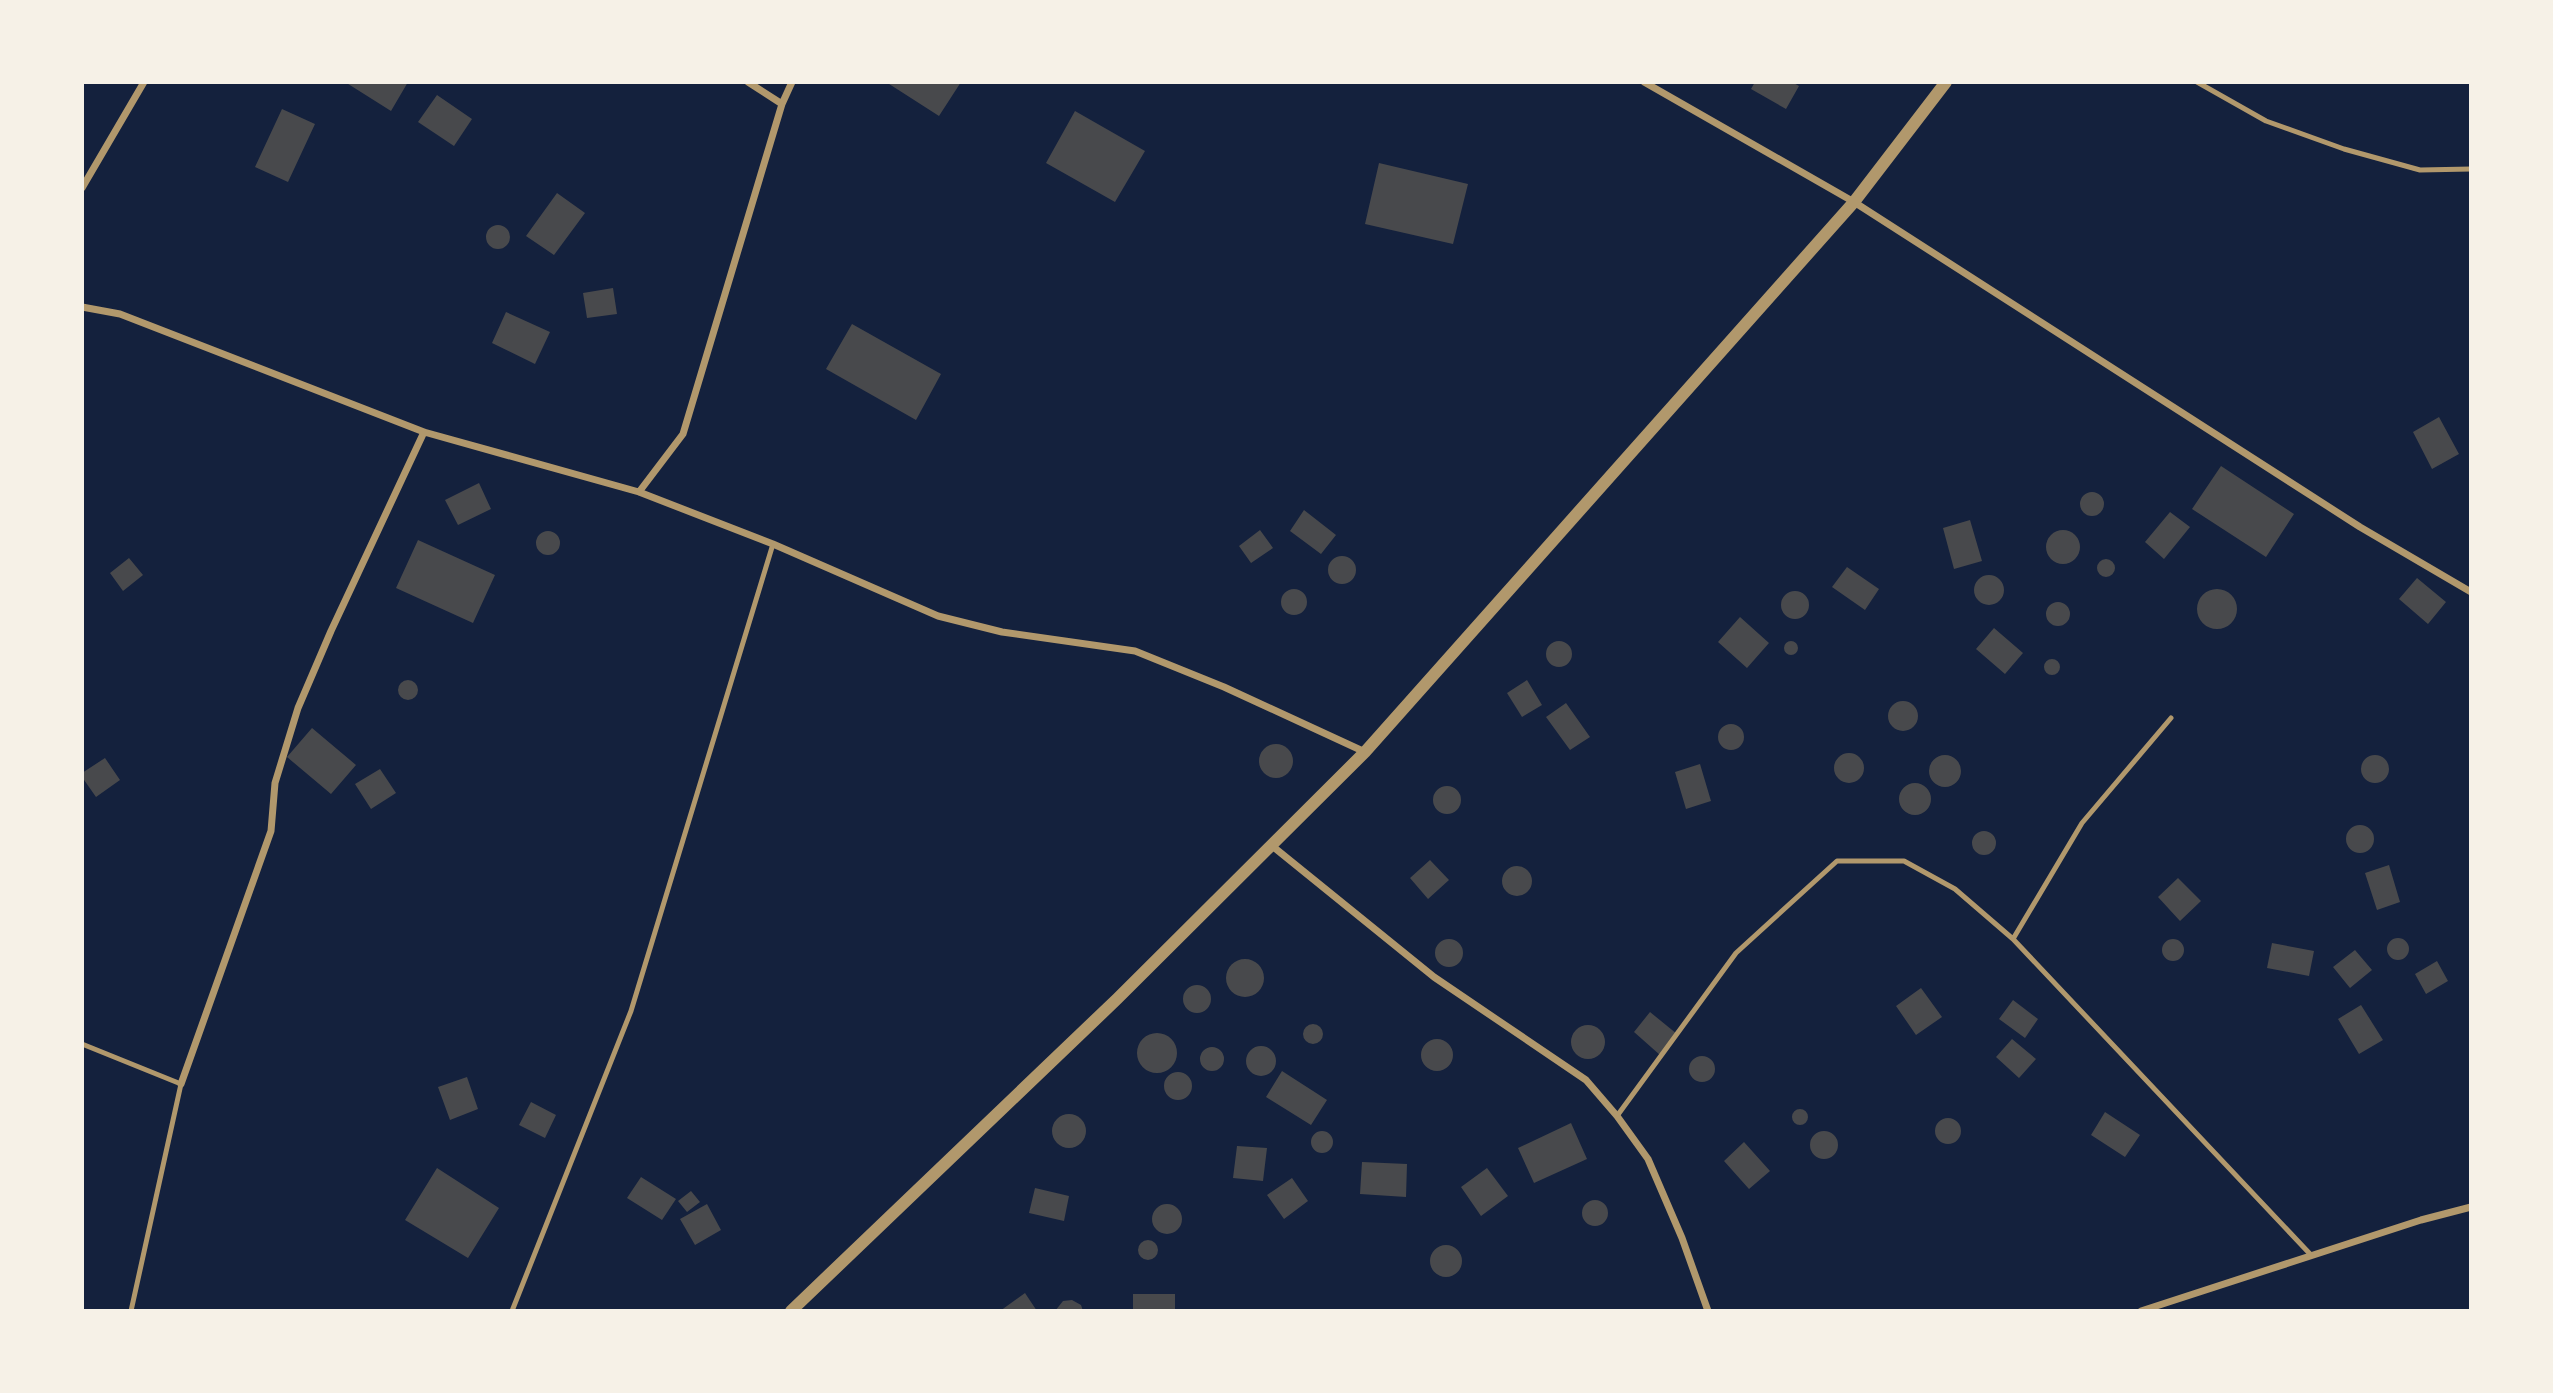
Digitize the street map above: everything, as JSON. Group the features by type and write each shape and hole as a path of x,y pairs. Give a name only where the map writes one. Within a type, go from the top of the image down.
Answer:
{"street":[{"path":"82,188 144,82"},
{"path":"748,82 782,104"},
{"path":"639,492 683,434 782,104 792,82"},
{"path":"1644,82 1854,202 2360,527 2471,592"},
{"path":"791,1311 1116,999 1365,751 1854,202 1946,82"},
{"path":"82,307 120,314 424,432 639,492 773,544 938,617 1002,632 1135,651 1224,687 1365,751"},
{"path":"181,1084 271,831 275,783 298,708 424,432"},
{"path":"1270,845 1434,977 1587,1080 1648,1159 1682,1238 1708,1311"},
{"path":"2141,1311 2421,1220 2471,1208"}],"lane":[{"path":"2197,82 2266,121 2344,149 2420,170 2471,169"},
{"path":"512,1311 631,1011 773,544"},
{"path":"2013,939 2082,823 2171,718"},
{"path":"1617,1116 1736,953 1837,861 1904,861 1955,889 2013,939 2311,1255"},
{"path":"82,1044 181,1084 131,1311"}],"building":[{"path":"345,82 408,82 391,111"},
{"path":"886,82 961,82 939,116"},
{"path":"1755,82 1792,82 1799,86 1786,109 1751,89"},
{"path":"437,95 472,119 454,146 418,122"},
{"path":"282,109 315,124 288,182 255,167"},
{"path":"1075,111 1145,151 1115,202 1046,163"},
{"path":"1379,163 1468,184 1453,244 1365,224"},
{"path":"557,193 585,213 554,255 526,236"},
{"path":"498,225 507,228 510,237 507,246 498,249 489,246 486,237 489,228"},
{"path":"613,288 617,314 587,318 583,293"},
{"path":"506,312 550,332 535,364 492,343"},
{"path":"852,324 941,374 916,420 826,369"},
{"path":"2439,417 2459,454 2432,469 2413,432"},
{"path":"2221,466 2294,514 2266,557 2192,509"},
{"path":"479,483 491,509 458,525 445,500"},
{"path":"2092,492 2103,499 2104,504 2097,515 2092,516 2081,509 2080,504 2087,493"},
{"path":"1304,510 1336,535 1321,554 1290,531"},
{"path":"2170,512 2190,527 2164,559 2145,542"},
{"path":"1970,520 1982,561 1954,569 1943,528"},
{"path":"1260,530 1273,548 1251,563 1239,546"},
{"path":"2063,530 2075,535 2080,547 2075,559 2063,564 2051,559 2046,547 2051,535"},
{"path":"548,531 557,534 560,543 557,552 548,555 539,552 536,543 539,534"},
{"path":"418,540 495,575 473,623 396,588"},
{"path":"1342,556 1352,560 1356,570 1352,580 1342,584 1332,580 1328,570 1332,560"},
{"path":"129,558 143,575 123,591 110,573"},
{"path":"2106,559 2112,562 2115,568 2112,574 2106,577 2100,574 2097,568 2100,562"},
{"path":"1847,567 1879,589 1865,610 1832,587"},
{"path":"1989,575 1999,580 2004,590 1999,600 1989,605 1979,600 1974,590 1979,580"},
{"path":"2417,578 2446,602 2428,624 2399,599"},
{"path":"1294,589 1303,593 1307,602 1303,611 1294,615 1285,611 1281,602 1285,593"},
{"path":"2217,589 2231,595 2237,609 2231,623 2217,629 2203,623 2197,609 2203,595"},
{"path":"1795,591 1805,595 1809,605 1805,615 1795,619 1785,615 1781,605 1785,595"},
{"path":"2058,602 2066,606 2070,614 2066,622 2058,626 2050,622 2046,614 2050,606"},
{"path":"1740,617 1769,643 1747,668 1718,642"},
{"path":"1994,628 2023,653 2005,674 1976,649"},
{"path":"1559,641 1568,645 1572,654 1568,663 1559,667 1550,663 1546,654 1550,645"},
{"path":"1788,641 1794,641 1798,648 1794,655 1788,655 1784,651 1784,645"},
{"path":"2049,659 2055,659 2060,667 2058,673 2049,675 2044,670 2044,664"},
{"path":"408,680 415,683 418,690 415,697 408,700 401,697 398,690 401,683"},
{"path":"1527,680 1542,705 1522,717 1507,693"},
{"path":"1903,701 1914,705 1918,716 1914,727 1903,731 1892,727 1888,716 1892,705"},
{"path":"1566,703 1590,737 1570,750 1546,717"},
{"path":"1731,724 1740,728 1744,737 1740,746 1731,750 1722,746 1718,737 1722,728"},
{"path":"312,728 356,765 331,794 287,757"},
{"path":"1276,744 1288,749 1293,761 1288,773 1276,778 1264,773 1259,761 1264,749"},
{"path":"1849,753 1860,757 1864,768 1860,779 1849,783 1838,779 1834,768 1838,757"},
{"path":"1945,755 1957,759 1961,771 1957,783 1945,787 1933,783 1929,771 1933,759"},
{"path":"2375,755 2385,759 2389,769 2385,779 2375,783 2365,779 2361,769 2365,759"},
{"path":"105,758 120,780 96,797 82,773"},
{"path":"1700,764 1711,801 1686,809 1675,772"},
{"path":"380,769 396,793 371,809 355,784"},
{"path":"1915,783 1926,788 1931,799 1926,810 1915,815 1904,810 1899,799 1904,788"},
{"path":"1447,786 1457,790 1461,800 1457,810 1447,814 1437,810 1433,800 1437,790"},
{"path":"2360,825 2370,829 2374,839 2370,849 2360,853 2350,849 2346,839 2350,829"},
{"path":"1984,831 1992,835 1996,843 1992,851 1984,855 1976,851 1972,843 1976,835"},
{"path":"1430,860 1449,880 1428,899 1410,878"},
{"path":"2389,865 2400,902 2377,910 2365,873"},
{"path":"1517,866 1528,870 1532,881 1528,892 1517,896 1506,892 1502,881 1506,870"},
{"path":"2178,878 2201,901 2180,921 2158,897"},
{"path":"2398,938 2406,941 2409,949 2406,957 2398,960 2390,957 2387,949 2390,941"},
{"path":"1449,939 1459,943 1463,953 1459,963 1449,967 1439,963 1435,953 1439,943"},
{"path":"2173,939 2181,942 2184,950 2181,958 2173,961 2165,958 2162,950 2165,942"},
{"path":"2272,943 2314,951 2309,976 2267,968"},
{"path":"2355,950 2372,970 2350,988 2333,967"},
{"path":"1245,959 1258,965 1264,978 1258,991 1245,997 1232,991 1226,978 1232,965"},
{"path":"2437,961 2448,981 2426,994 2415,974"},
{"path":"1197,985 1207,989 1211,999 1207,1009 1197,1013 1187,1009 1183,999 1187,989"},
{"path":"1921,988 1942,1017 1916,1035 1896,1006"},
{"path":"2013,1000 2038,1019 2025,1038 1999,1019"},
{"path":"2361,1005 2383,1040 2359,1054 2338,1019"},
{"path":"1650,1012 1677,1034 1660,1055 1634,1032"},
{"path":"1313,1024 1320,1027 1323,1034 1320,1041 1313,1044 1306,1041 1303,1034 1306,1027"},
{"path":"1588,1025 1600,1030 1605,1042 1600,1054 1588,1059 1576,1054 1571,1042 1576,1030"},
{"path":"1157,1033 1171,1039 1177,1053 1171,1067 1157,1073 1143,1067 1137,1053 1143,1039"},
{"path":"1437,1039 1448,1044 1453,1055 1448,1066 1437,1071 1426,1066 1421,1055 1426,1044"},
{"path":"2012,1039 2036,1059 2019,1078 1996,1057"},
{"path":"1261,1046 1267,1047 1275,1055 1275,1067 1267,1075 1261,1076 1255,1075 1247,1067 1246,1061 1247,1055 1255,1047"},
{"path":"1212,1047 1221,1050 1224,1059 1221,1068 1212,1071 1203,1068 1200,1059 1203,1050"},
{"path":"1702,1056 1711,1060 1715,1069 1711,1078 1702,1082 1693,1078 1689,1069 1693,1060"},
{"path":"1282,1071 1327,1100 1311,1125 1266,1097"},
{"path":"1178,1072 1188,1076 1192,1086 1188,1096 1178,1100 1168,1096 1164,1086 1168,1076"},
{"path":"467,1077 478,1109 450,1120 438,1087"},
{"path":"531,1102 556,1115 545,1138 519,1125"},
{"path":"1797,1109 1803,1109 1808,1117 1806,1123 1797,1125 1792,1120 1792,1114"},
{"path":"2105,1112 2140,1135 2125,1157 2091,1135"},
{"path":"1069,1114 1081,1119 1086,1131 1081,1143 1069,1148 1057,1143 1052,1131 1057,1119"},
{"path":"1948,1118 1957,1122 1961,1131 1957,1140 1948,1144 1939,1140 1935,1131 1939,1122"},
{"path":"1571,1123 1587,1159 1534,1183 1518,1148"},
{"path":"1318,1131 1326,1131 1333,1138 1333,1146 1326,1153 1318,1153 1311,1146 1311,1138"},
{"path":"1824,1131 1834,1135 1838,1145 1834,1155 1824,1159 1814,1155 1810,1145 1814,1135"},
{"path":"1744,1142 1770,1171 1749,1189 1724,1161"},
{"path":"1237,1146 1267,1148 1263,1181 1233,1178"},
{"path":"1362,1162 1407,1164 1406,1197 1360,1194"},
{"path":"437,1168 499,1208 468,1258 405,1220"},
{"path":"1487,1168 1508,1196 1481,1216 1461,1187"},
{"path":"641,1177 676,1199 662,1220 627,1198"},
{"path":"1292,1178 1308,1201 1284,1219 1267,1195"},
{"path":"1035,1188 1069,1196 1064,1221 1029,1213"},
{"path":"691,1191 700,1202 687,1212 678,1201"},
{"path":"1595,1200 1604,1204 1608,1213 1604,1222 1595,1226 1586,1222 1582,1213 1586,1204"},
{"path":"707,1204 721,1230 695,1245 680,1219"},
{"path":"1167,1204 1178,1208 1182,1219 1178,1230 1167,1234 1156,1230 1152,1219 1156,1208"},
{"path":"1144,1240 1152,1240 1158,1250 1152,1260 1144,1260 1138,1254 1138,1246"},
{"path":"1446,1245 1457,1250 1462,1261 1457,1272 1446,1277 1435,1272 1430,1261 1435,1250"},
{"path":"1025,1293 1037,1311 1000,1311"},
{"path":"1133,1294 1175,1294 1175,1311 1133,1311"},
{"path":"1072,1300 1081,1305 1083,1311 1055,1311 1063,1301"}]}
